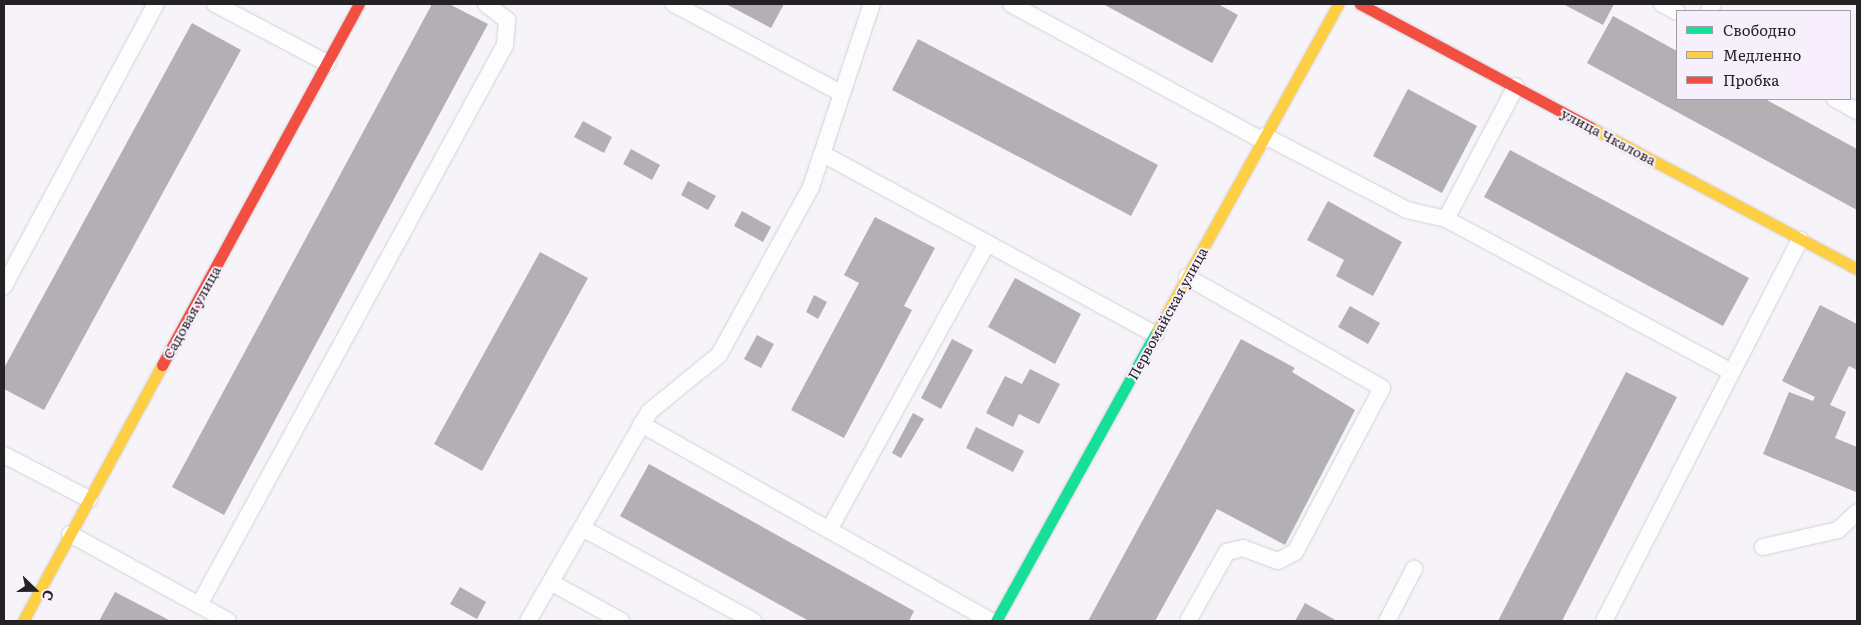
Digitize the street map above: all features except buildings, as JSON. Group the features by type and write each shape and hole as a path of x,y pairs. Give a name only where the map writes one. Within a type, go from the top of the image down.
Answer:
{"street":[{"name":"Садовая улица","path":"23,621 359,4"},
{"name":"Первомайская улица","path":"996,621 1338,4"},
{"name":"улица Чкалова","path":"1360,4 1857,269"}],"lane":[{"path":"4,286 156,4"},
{"path":"215,4 326,64"},
{"path":"199,605 505,45 508,20 486,4"},
{"path":"674,4 842,93"},
{"path":"528,621 552,584 641,424 658,403 719,355 810,187 823,154 872,4"},
{"path":"1011,4 1264,138 1407,210 1446,219 1731,372"},
{"path":"1662,4 1676,11"},
{"path":"1446,219 1516,86"},
{"path":"1836,100 1857,111"},
{"path":"823,154 1155,334"},
{"path":"1604,621 1800,239"},
{"path":"829,530 987,244"},
{"path":"1187,277 1382,388 1295,552 1278,561 1243,548 1227,552 1188,621"},
{"path":"641,424 991,621"},
{"path":"4,455 89,499"},
{"path":"1763,547 1838,530 1857,512"},
{"path":"582,528 753,621"},
{"path":"70,534 228,621"},
{"path":"1387,621 1414,569"},
{"path":"552,584 621,621"}],"traffic: fast":[{"path":"996,621 1157,331"}],"traffic: slow":[{"path":"1157,331 1338,4"},
{"path":"1590,127 1857,269"},
{"path":"23,621 162,365"}],"traffic: jam":[{"path":"162,365 359,4"},
{"path":"1360,4 1590,127"}]}
